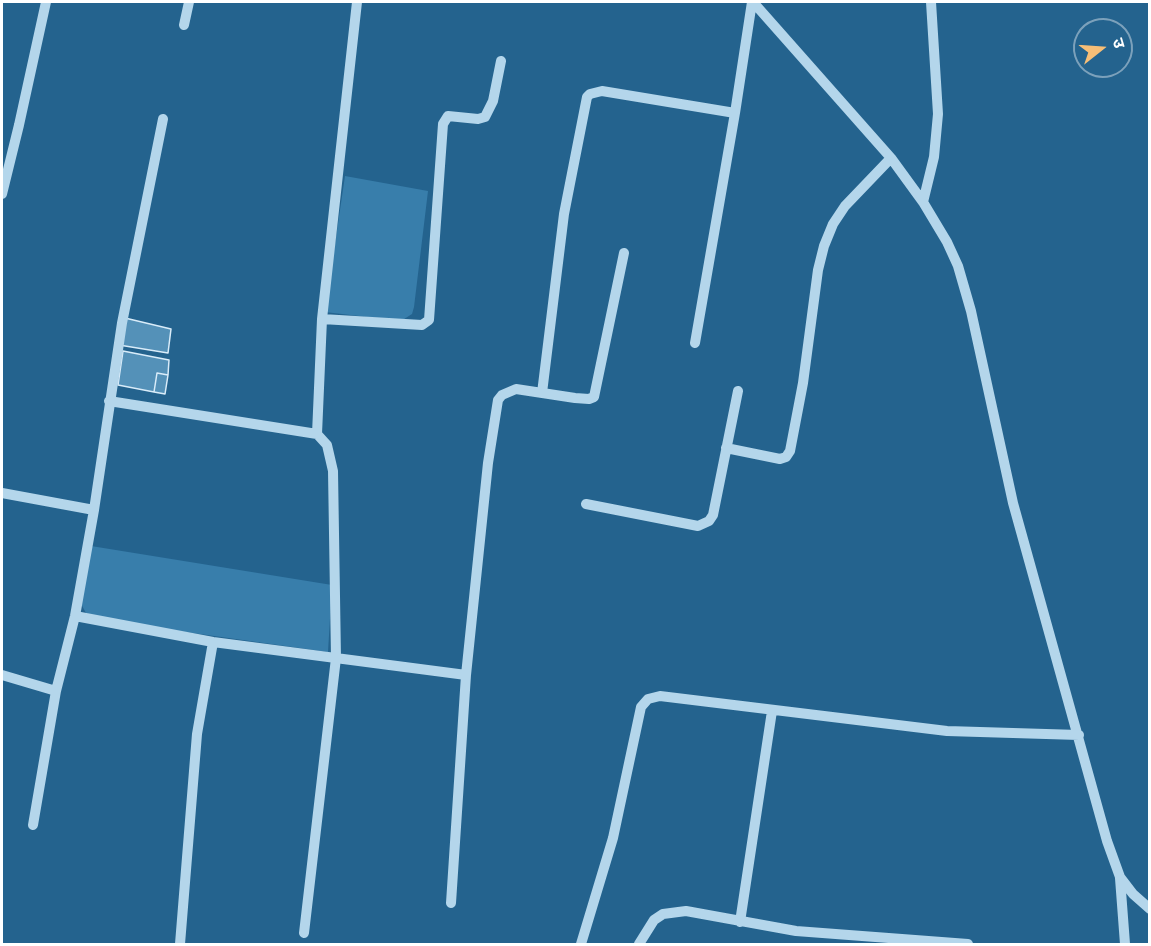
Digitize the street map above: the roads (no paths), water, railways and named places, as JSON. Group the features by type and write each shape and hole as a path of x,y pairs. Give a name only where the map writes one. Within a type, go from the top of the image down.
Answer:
{"street":[{"path":"2,194 46,2"},
{"path":"184,25 189,2"},
{"path":"317,434 322,319 357,2"},
{"path":"695,343 753,2"},
{"path":"753,2 891,158 923,202 947,242 971,311 1013,503 1107,841 1120,877 1132,894 1149,909"},
{"path":"923,202 934,157 938,114 931,2"},
{"path":"322,319 422,325 429,320 443,124 448,116 478,119 485,117 493,101 501,61"},
{"path":"542,393 564,214 587,97 602,91 735,113"},
{"path":"33,825 56,691 75,616 94,510 122,323 163,119"},
{"path":"726,448 780,459 786,457 790,451 803,383 818,270 824,246 833,224 845,206 891,158"},
{"path":"451,903 466,675 488,463 498,400 502,394 516,389 589,399 594,397 624,253"},
{"path":"586,504 698,526 704,525 712,516 738,392"},
{"path":"109,401 317,434 327,445 333,471 336,658 304,933"},
{"path":"2,493 94,510"},
{"path":"75,616 213,642 466,675"},
{"path":"180,945 197,734 213,642"},
{"path":"2,675 56,691"},
{"path":"581,945 613,838 643,702 648,699 660,696 947,731 1078,735"},
{"path":"740,922 772,711"},
{"path":"1120,877 1125,945"},
{"path":"639,945 654,920 671,911 701,913 796,931 908,942 968,945"}]}
